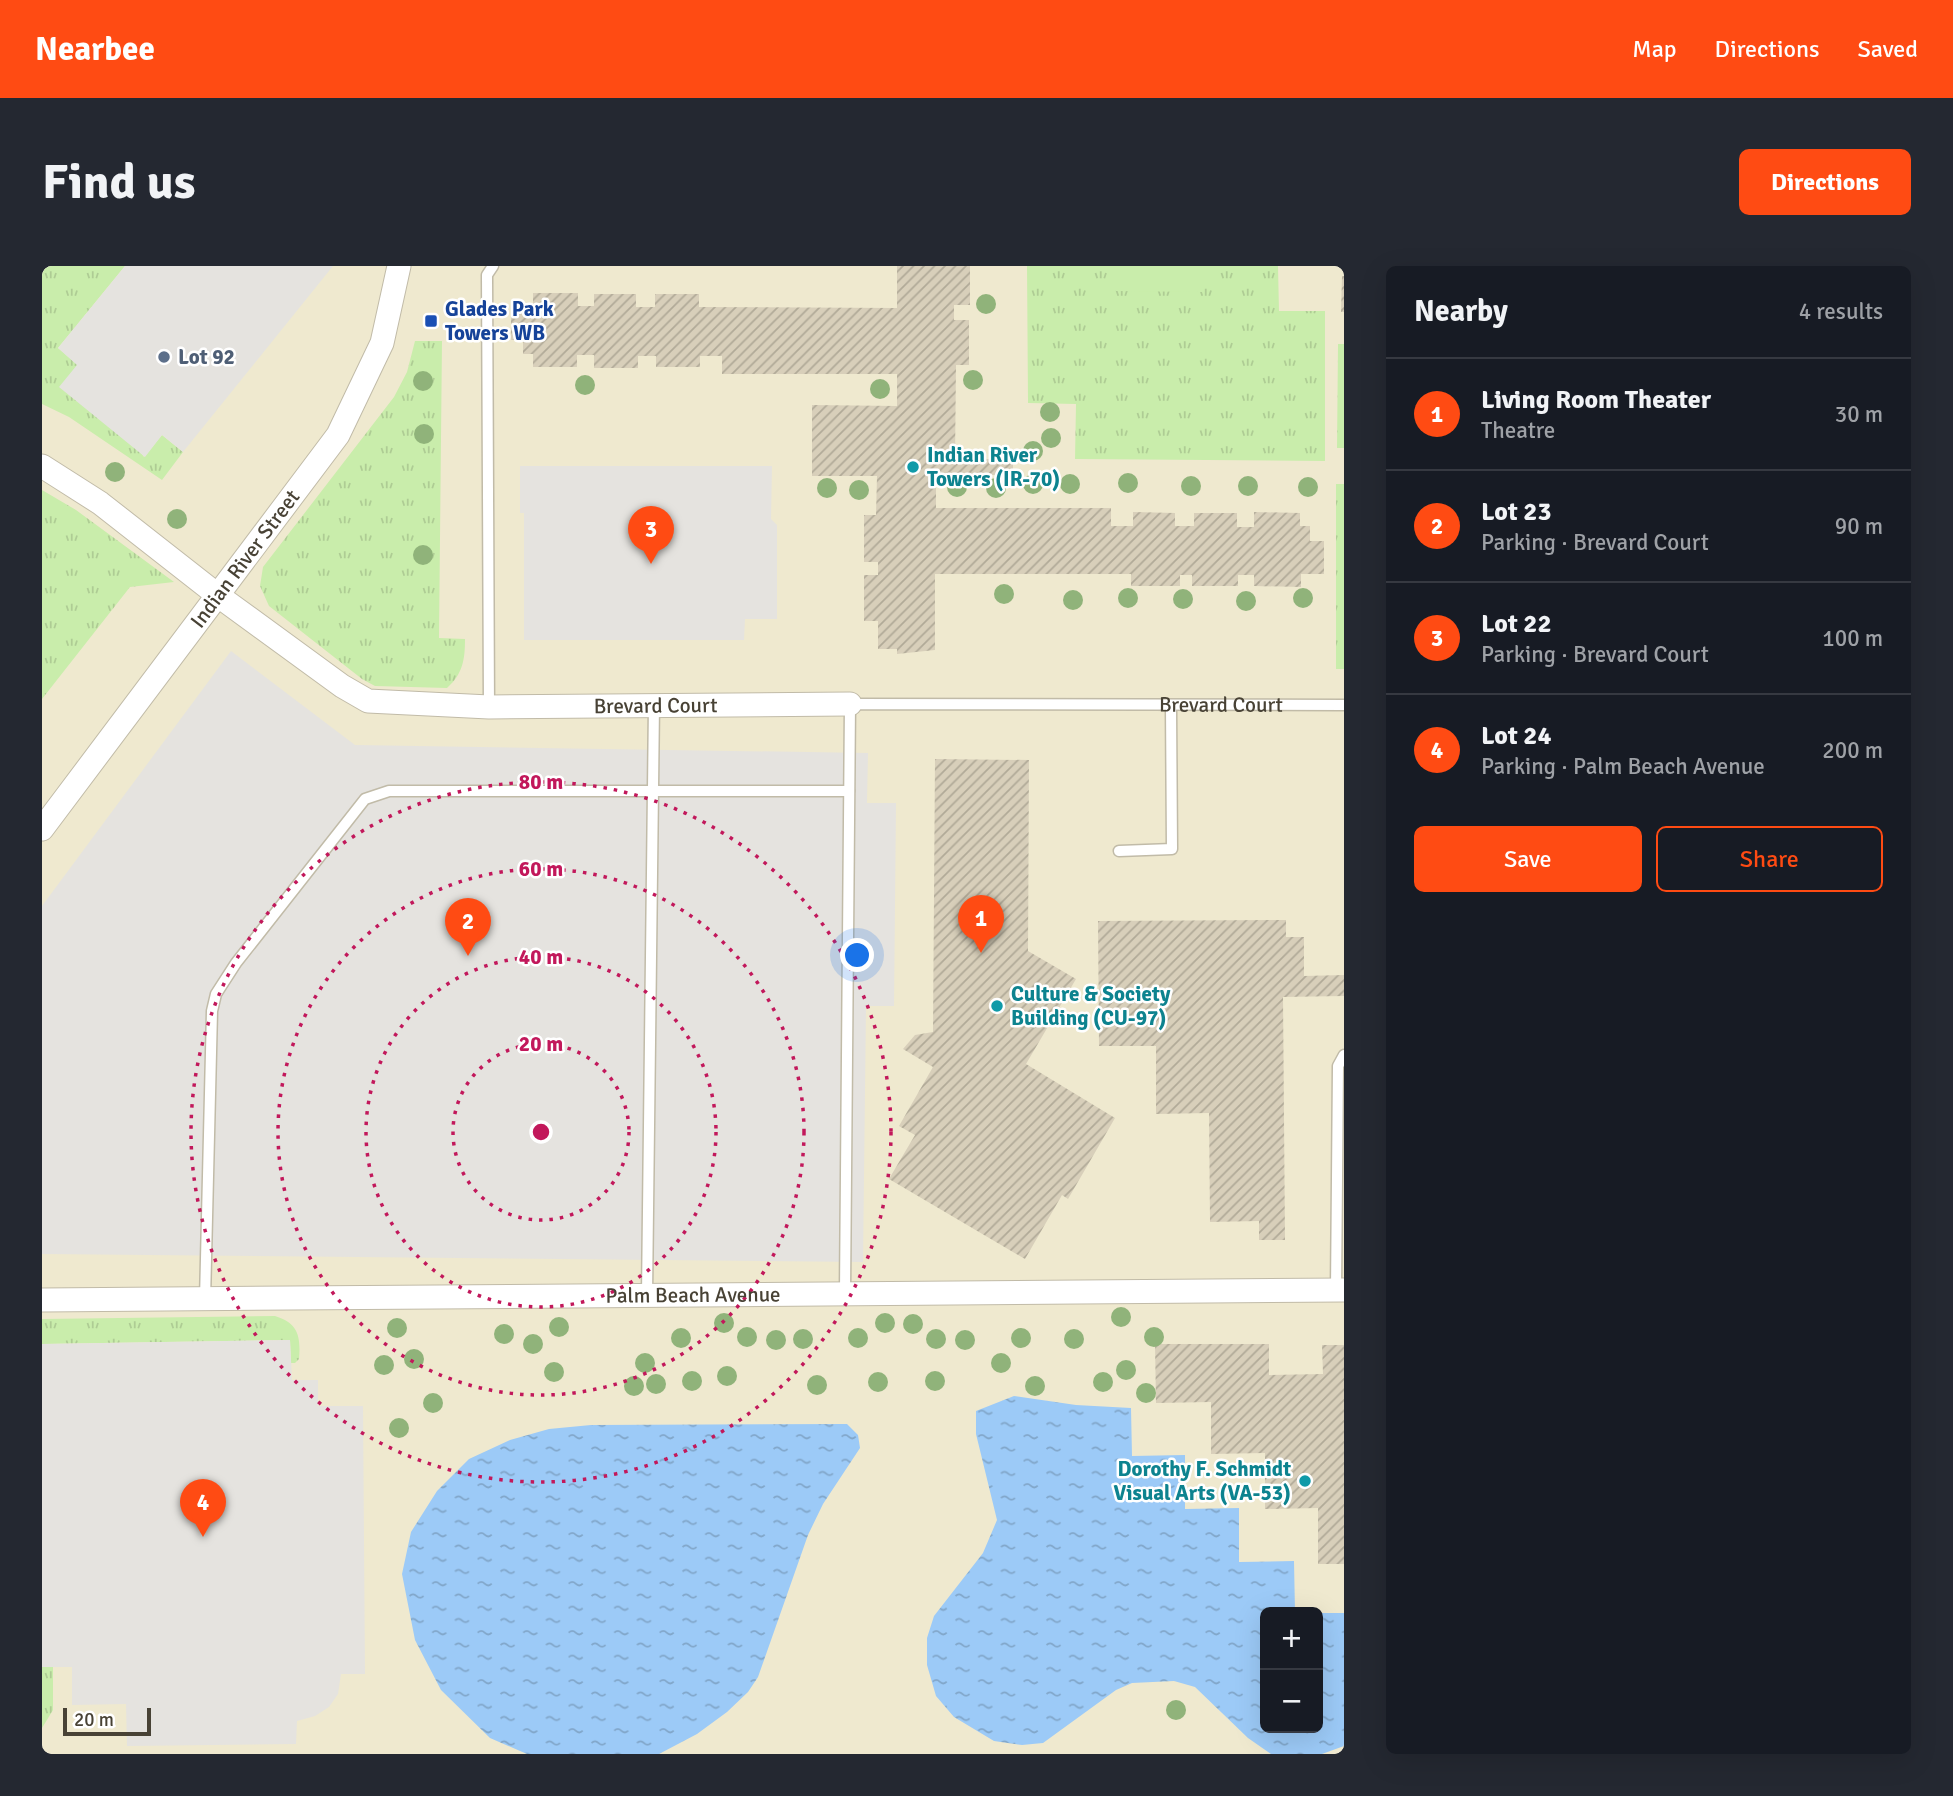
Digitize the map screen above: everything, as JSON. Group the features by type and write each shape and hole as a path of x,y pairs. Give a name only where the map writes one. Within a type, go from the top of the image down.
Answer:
{"street":[{"name":"Indian River Street","path":"42,829 220,597 338,435 382,343 399,266"},
{"name":"Brevard Court","path":"42,466 100,503 220,597 341,686 368,701 489,707 850,704"},
{"name":"Palm Beach Avenue","path":"42,1300 1340,1290"}],"lane":[{"path":"489,707 487,275 494,266"},
{"path":"647,1295 654,704"},
{"path":"845,1292 850,704"},
{"name":"Brevard Court","path":"850,704 1171,707 1344,705"},
{"path":"1119,851 1172,849 1171,707"},
{"path":"205,1300 212,1012 216,993 236,963 365,799 389,791 849,791"},
{"path":"1340,1290 1338,1066 1344,1055"}],"shaded area":[{"path":"42,266 1344,266 1344,1754 42,1754"},
{"name":"Lot 92","path":"125,266 333,266 183,452 162,435 145,457 59,387 77,365 58,348"},
{"path":"520,466 772,466 771,519 777,525 777,619 745,619 744,640 524,640 524,513 520,513"},
{"path":"231,651 355,745 868,753 867,803 896,803 894,1006 866,1006 863,1262 42,1254 42,906"},
{"path":"290,1340 292,1380 318,1380 318,1406 363,1406 365,1674 341,1674 338,1694 329,1707 315,1716 297,1721 296,1744 127,1746 126,1704 72,1705 72,1667 42,1667 42,1344"}],"green space":[{"path":"42,266 125,266 58,348 78,365 144,457 162,435 183,452 162,480 69,417 42,404"},
{"path":"1027,266 1278,266 1279,311 1325,311 1325,461 1075,459 1076,404 1028,403"},
{"path":"1116,266 1202,266 1202,292 1116,291"},
{"path":"415,341 442,341 439,638 465,639 462,666 447,688 375,686 362,679 269,606 260,586 263,567 394,397 407,372"},
{"path":"1338,344 1344,344 1344,448 1337,448"},
{"path":"1336,484 1344,484 1344,669 1336,669"},
{"path":"42,490 76,510 174,582 130,587 42,699"},
{"path":"275,1316 289,1322 296,1331 299,1359 295,1363 291,1363 290,1340 42,1344 42,1319"},
{"path":"42,1667 53,1667 53,1710 42,1728"}],"water":[{"path":"1014,1396 1076,1405 1131,1408 1132,1456 1185,1455 1185,1509 1239,1508 1239,1562 1294,1561 1295,1607 1260,1607 1260,1733 1323,1733 1323,1613 1344,1613 1344,1746 1322,1754 1271,1754 1248,1738 1195,1687 1174,1681 1132,1683 1116,1690 1043,1743 1022,1745 994,1741 954,1717 936,1696 927,1665 927,1638 934,1616 983,1553 997,1520 976,1434 976,1411"},
{"path":"847,1424 858,1435 860,1448 823,1504 808,1535 758,1677 748,1692 727,1712 697,1734 659,1754 527,1754 490,1738 441,1690 415,1640 402,1574 411,1532 437,1491 469,1459 510,1440 549,1429 591,1425"}],"building":[{"name":"Indian River Towers (IR-70)","path":"897,266 970,266 970,305 954,305 954,320 969,320 969,365 956,365 955,459 1013,459 1013,475 936,475 936,508 1111,508 1111,526 1133,526 1133,512 1175,513 1175,526 1194,526 1194,513 1237,513 1237,527 1254,527 1254,512 1300,513 1300,526 1310,526 1310,541 1324,541 1324,574 1301,574 1301,587 1254,586 1254,575 1238,575 1238,586 1192,586 1192,575 1180,575 1180,586 1131,586 1131,574 935,574 935,650 897,654 897,649 878,649 878,621 864,621 864,575 878,575 878,562 864,562 864,515 876,515 877,476 812,476 812,405 897,406 897,374 722,374 722,356 700,356 700,367 656,367 656,356 638,356 638,368 594,368 594,355 577,355 577,367 533,367 533,354 523,354 523,340 511,340 511,306 533,306 533,293 578,293 578,306 594,306 594,294 636,294 636,307 655,307 655,294 699,294 699,307 897,308"},
{"path":"1344,276 1344,312 1341,312"},
{"name":"Culture & Society Building (CU-97)","path":"935,759 1029,760 1028,951 1076,979 1026,1064 1115,1118 1068,1199 1062,1195 1025,1259 889,1179 915,1135 899,1126 933,1067 903,1049 915,1035 933,1032"},
{"path":"1286,920 1286,937 1304,937 1304,976 1344,975 1344,996 1283,997 1285,1240 1259,1240 1259,1221 1210,1222 1209,1113 1156,1114 1156,1046 1099,1046 1098,921"},
{"name":"Dorothy F. Schmidt Visual Arts (VA-53)","path":"1155,1344 1269,1344 1269,1375 1323,1374 1322,1345 1344,1345 1344,1564 1318,1564 1318,1508 1265,1509 1265,1453 1211,1454 1211,1402 1156,1403"}],"place":[{"name":"Glades Park Towers WB","path":"431,321"},
{"name":"Lot 92","path":"164,357"},
{"name":"Indian River Towers (IR-70)","path":"913,467"},
{"name":"Lot 22","path":"651,564"},
{"name":"Living Room Theater","path":"981,953"},
{"name":"Lot 23","path":"468,956"},
{"name":"Culture & Society Building (CU-97)","path":"997,1006"},
{"name":"Dorothy F. Schmidt Visual Arts (VA-53)","path":"1305,1481"},
{"name":"Lot 24","path":"203,1537"}]}
